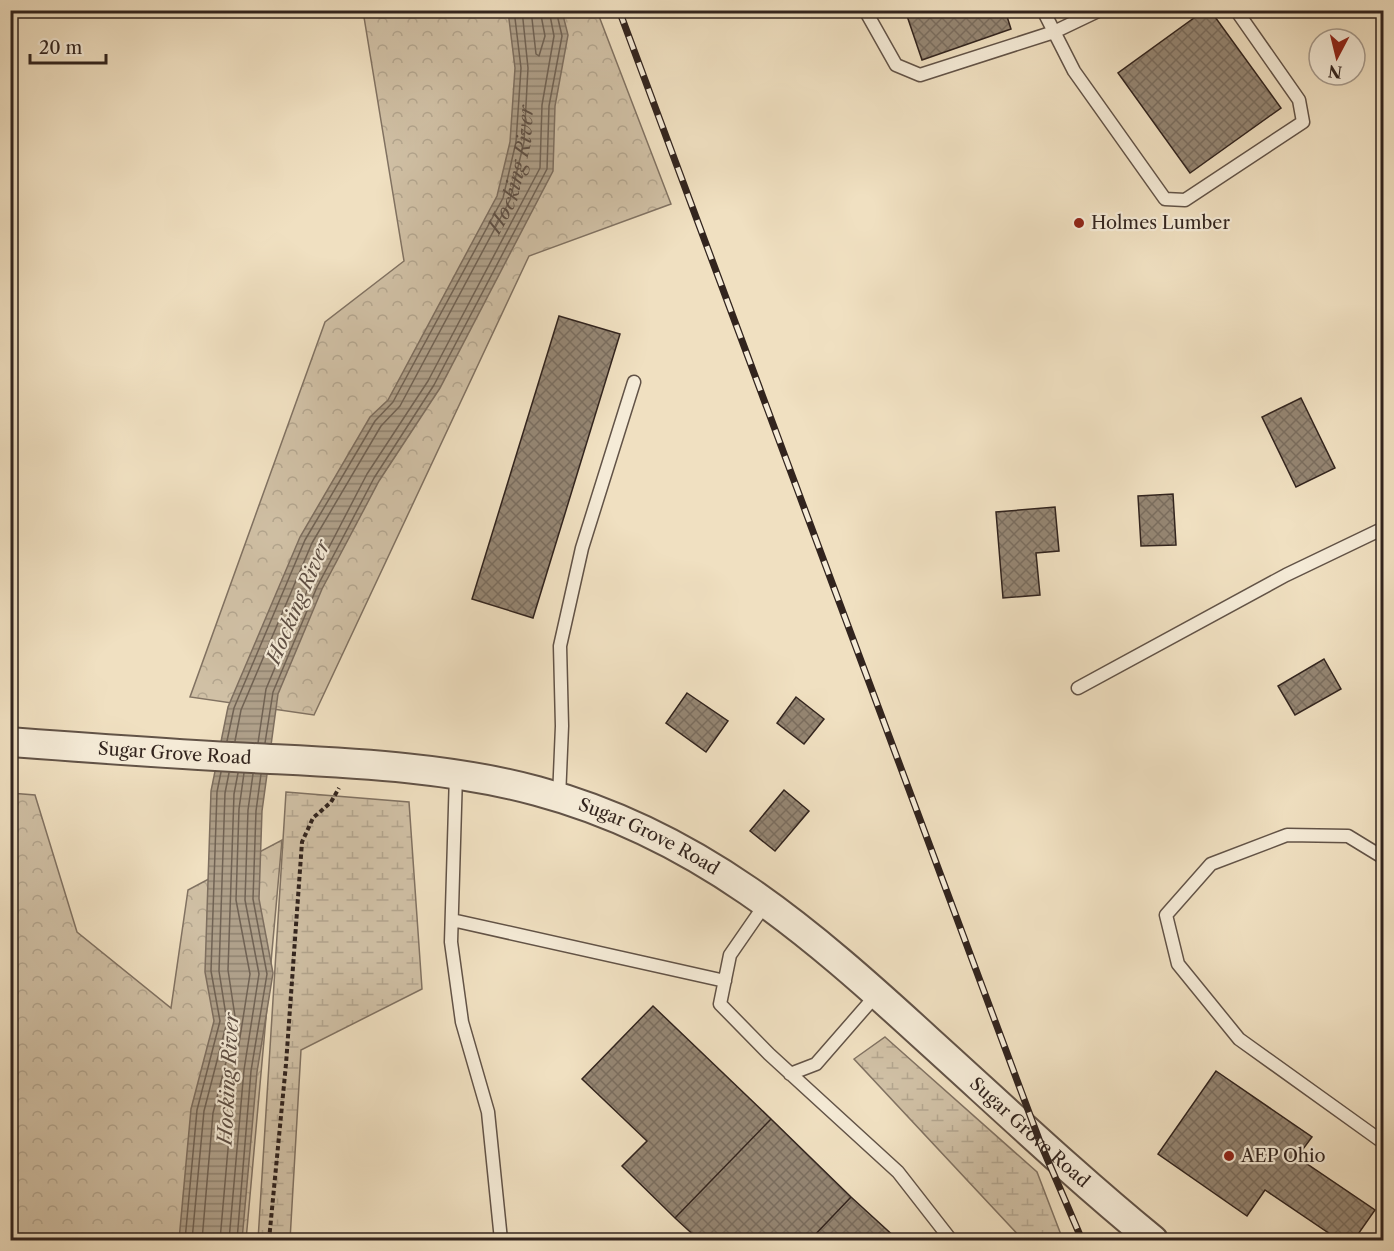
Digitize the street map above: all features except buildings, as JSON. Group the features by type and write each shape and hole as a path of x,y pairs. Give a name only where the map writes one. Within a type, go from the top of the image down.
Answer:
{"street":[{"name":"Sugar Grove Road","path":"10,742 306,761 456,774 589,807 654,835 724,873 837,957 1153,1240"}],"lane":[{"path":"865,10 896,65 920,75 1054,32 1100,10"},
{"path":"1042,10 1074,71 1166,199 1185,200 1303,122 1299,100 1236,10"},
{"path":"559,798 562,726 560,646 582,548 634,382"},
{"path":"1078,688 1286,575 1383,528"},
{"path":"456,774 451,942 462,1022 488,1112 501,1240"},
{"path":"1383,858 1348,836 1287,835 1211,864 1166,915 1178,964 1239,1039 1383,1143"},
{"path":"766,902 730,955 720,1004 790,1074 898,1172 951,1240"},
{"path":"452,920 725,981"},
{"path":"790,1074 816,1064 877,994"}],"path":[{"path":"269,1240 286,1064 302,842 312,818 331,802 341,785 343,764"}],"green space":[{"path":"363,11 597,11 671,204 529,256 314,715 190,697 325,322 404,261"},
{"path":"286,792 409,802 422,989 301,1050 290,1240 258,1240"},
{"path":"10,793 35,795 77,932 171,1008 188,890 282,840 246,1240 11,1240"},
{"path":"885,1037 1037,1172 1063,1240 1023,1240 854,1059"}],"water":[{"name":"Hocking River","path":"508,11 562,11 568,35 555,106 553,171 440,388 379,481 322,589 278,694 262,811 259,899 273,973 257,1072 242,1240 179,1240 191,1109 214,1021 205,972 211,791 228,707 300,537 370,417 388,400 497,196 510,142 515,68"}],"railway":[{"path":"619,10 1040,1142 1082,1240"}],"place":[{"name":"Holmes Lumber","path":"1079,223"},
{"name":"AEP Ohio","path":"1229,1156"}]}
